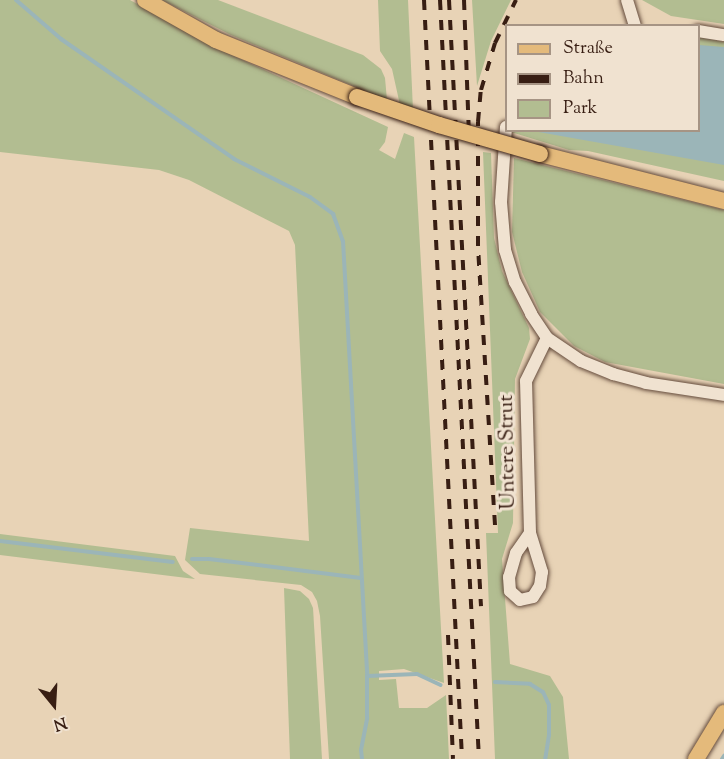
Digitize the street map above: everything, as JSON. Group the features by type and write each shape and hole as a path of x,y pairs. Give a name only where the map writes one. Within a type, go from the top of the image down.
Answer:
{"main road":[{"path":"145,0 216,40 357,96 439,125 540,154 718,198"},
{"path":"696,759 724,713"}],"street":[{"path":"627,0 634,24"},
{"path":"700,31 724,35"},
{"path":"507,132 501,202 505,250 527,306 547,338 581,361 613,374 646,383 724,395"},
{"name":"Untere Strut","path":"530,534 516,553 509,577 510,591 520,600 533,597 540,586 542,572 530,534 526,381 547,338"}],"green space":[{"path":"0,0 130,0 223,51 388,127 385,142 379,150 395,159 404,133 414,137 444,683 404,669 379,671 379,680 396,679 399,708 427,708 446,695 449,759 329,759 320,616 317,601 312,592 301,585 200,574 185,560 190,528 309,541 295,245 289,231 189,180 159,170 0,152"},
{"path":"162,0 218,0 363,55 381,69 385,78 387,100 231,35"},
{"path":"378,0 408,0 413,110 400,105 392,69 380,51"},
{"path":"472,0 511,0 491,41 477,86"},
{"path":"642,0 724,0 724,24 671,16"},
{"path":"700,37 724,42 724,181 588,151 569,150 511,132 700,132"},
{"path":"483,152 491,153 494,238 502,271 529,328 530,339 515,379 513,523 502,559 510,664 550,676 563,697 569,759 495,759 486,533 498,533"},
{"path":"514,158 724,210 724,384 605,362 574,346 540,312 522,272 512,232"},
{"path":"0,534 175,556 183,571 195,579 0,555"},
{"path":"284,588 300,591 309,599 313,608 322,759 290,759"}],"water":[{"path":"700,45 724,47 724,165 539,132 700,132"}],"waterway":[{"path":"16,0 61,39 234,159 310,197 333,214 343,241 367,676 417,674 441,685"},
{"path":"0,541 173,562"},
{"path":"192,559 209,559 361,578"},
{"path":"362,759 361,750 367,718 367,676"},
{"path":"495,682 530,684 543,692 549,705 549,735 545,759"}],"railway":[{"path":"424,0 462,759"},
{"path":"440,0 479,759"},
{"path":"449,0 481,606"},
{"path":"464,0 469,138"},
{"path":"495,525 478,246 478,122 481,90 495,43 516,0"},
{"path":"448,635 453,759"}]}
